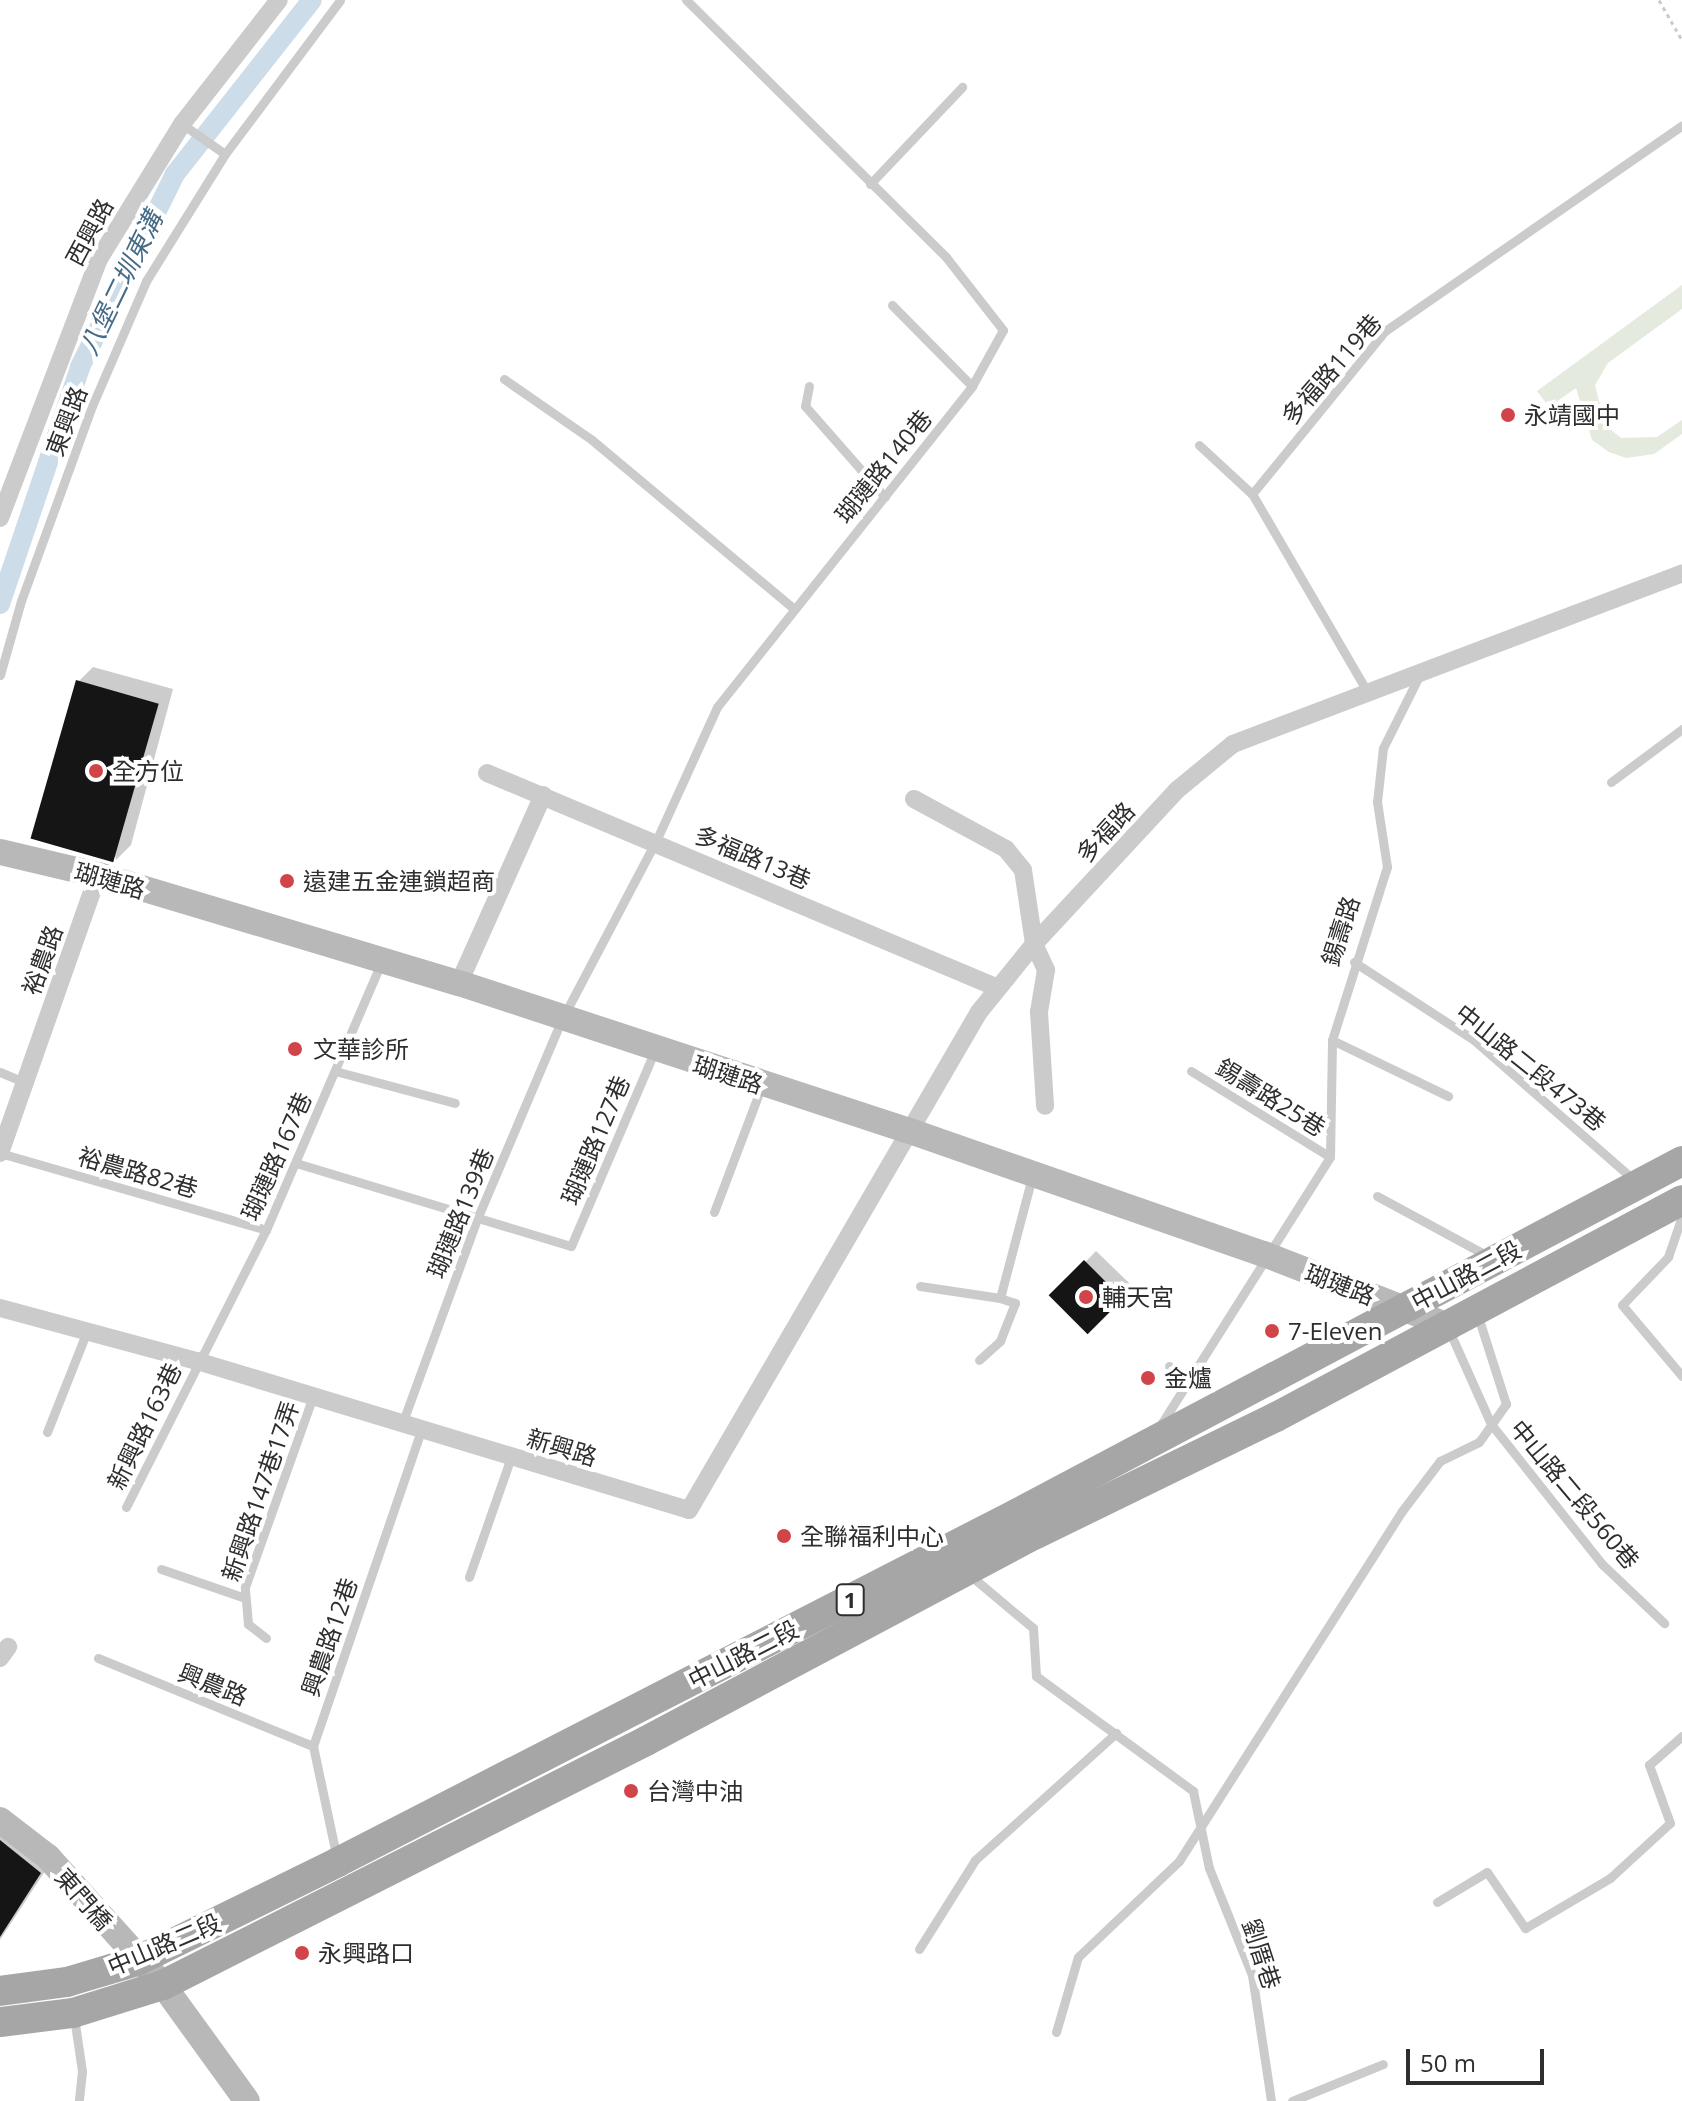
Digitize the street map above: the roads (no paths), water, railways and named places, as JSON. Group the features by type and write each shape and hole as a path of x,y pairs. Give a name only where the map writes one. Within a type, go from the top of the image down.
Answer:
{"main road":[{"name":"中山路二段","path":"0,2022 73,2013 163,1985 646,1741 960,1558 1150,1442 1682,1161"},
{"name":"中山路二段","path":"0,1991 67,1982 137,1961 960,1558 1276,1417 1682,1200"}],"street":[{"name":"西興路","path":"0,518 99,259 182,124 279,0"},
{"path":"1422,671 1682,573"},
{"name":"多福路","path":"907,1130 998,988 1034,944 1177,790 1233,744 1422,671"},
{"name":"多福路13巷","path":"487,773 656,841 998,988"},
{"path":"459,983 543,795"},
{"path":"914,799 1006,849 1023,870 1034,944 1046,970 1039,1012 1045,1106"},
{"name":"瑚璉路","path":"0,852 98,875 381,963 459,983 655,1050 907,1130 1264,1254 1446,1325"},
{"name":"裕農路","path":"0,1153 98,875"},
{"name":"新興路","path":"0,1308 197,1361 689,1510 907,1130"},
{"name":"東門橋","path":"0,1820 48,1857 137,1961 163,1985 247,2101"}],"lane":[{"name":"東興路","path":"0,675 21,601 92,406 146,281 225,154 340,0"},
{"name":"瑚璉路140巷","path":"562,1019 656,841 717,707 972,386 1003,330 946,257 686,0"},
{"path":"870,184 962,87"},
{"path":"182,124 225,154"},
{"name":"多福路119巷","path":"1252,494 1385,331 1682,125"},
{"path":"892,305 972,386"},
{"path":"504,379 592,440 793,608"},
{"path":"809,386 805,406 885,497"},
{"path":"1199,445 1252,494 1368,693"},
{"name":"錫壽路","path":"1330,1157 1332,1040 1354,962 1387,867 1377,802 1383,748 1422,671"},
{"path":"1611,782 1682,729"},
{"name":"中山路二段473巷","path":"1354,962 1474,1040 1638,1183"},
{"name":"瑚璉路167巷","path":"197,1361 266,1230 381,963"},
{"name":"瑚璉路139巷","path":"402,1424 477,1219 562,1019"},
{"path":"1332,1040 1448,1096"},
{"name":"瑚璉路127巷","path":"477,1219 571,1246 655,1050"},
{"path":"335,1071 455,1103"},
{"name":"錫壽路25巷","path":"1191,1071 1330,1157"},
{"path":"0,1072 24,1082"},
{"path":"714,1212 762,1085"},
{"name":"裕農路82巷","path":"0,1153 266,1230"},
{"path":"1150,1442 1264,1254 1330,1157"},
{"path":"296,1163 477,1219"},
{"path":"1000,1298 1033,1174"},
{"path":"1377,1196 1495,1259"},
{"path":"1682,1216 1668,1257 1622,1305 1682,1376"},
{"path":"920,1286 1015,1303 1000,1341 979,1360"},
{"name":"中山路二段560巷","path":"1198,1824 1402,1511 1440,1461 1479,1442 1506,1404 1476,1310"},
{"name":"中山路二段560巷","path":"1446,1325 1491,1424 1602,1564 1664,1623"},
{"path":"47,1432 87,1331"},
{"name":"新興路163巷","path":"126,1507 197,1361"},
{"path":"1169,1366 1189,1379"},
{"name":"新興路147巷17弄","path":"266,1638 248,1624 245,1587 313,1396"},
{"name":"興農路12巷","path":"313,1746 421,1430"},
{"path":"469,1577 511,1457"},
{"name":"劉厝巷","path":"960,1558 1033,1628 1036,1676 1193,1791 1209,1868 1252,1975 1271,2101"},
{"name":"新興路147巷17弄","path":"161,1569 245,1598"},
{"name":"興農路","path":"98,1658 313,1746"},
{"path":"919,1949 975,1860 1116,1733"},
{"path":"1437,1902 1487,1872 1525,1928 1610,1878 1670,1823 1649,1765 1682,1736"},
{"path":"313,1746 338,1862"},
{"path":"1056,2032 1078,1957 1179,1861 1198,1824"},
{"path":"73,2013 82,2071 79,2101"},
{"path":"1292,2101 1383,2064"}],"waterway":[{"name":"八堡二圳東溝","path":"0,604 80,367 175,174 312,0"}],"place":[{"name":"永靖國中","path":"1508,415"},
{"name":"全方位","path":"96,771"},
{"name":"遠建五金連鎖超商","path":"287,881"},
{"name":"文華診所","path":"295,1049"},
{"name":"輔天宮","path":"1086,1297"},
{"name":"7-Eleven","path":"1272,1331"},
{"name":"金爐","path":"1148,1378"},
{"name":"全聯福利中心","path":"784,1536"},
{"name":"台灣中油","path":"631,1791"},
{"name":"永興路口","path":"302,1953"}]}
